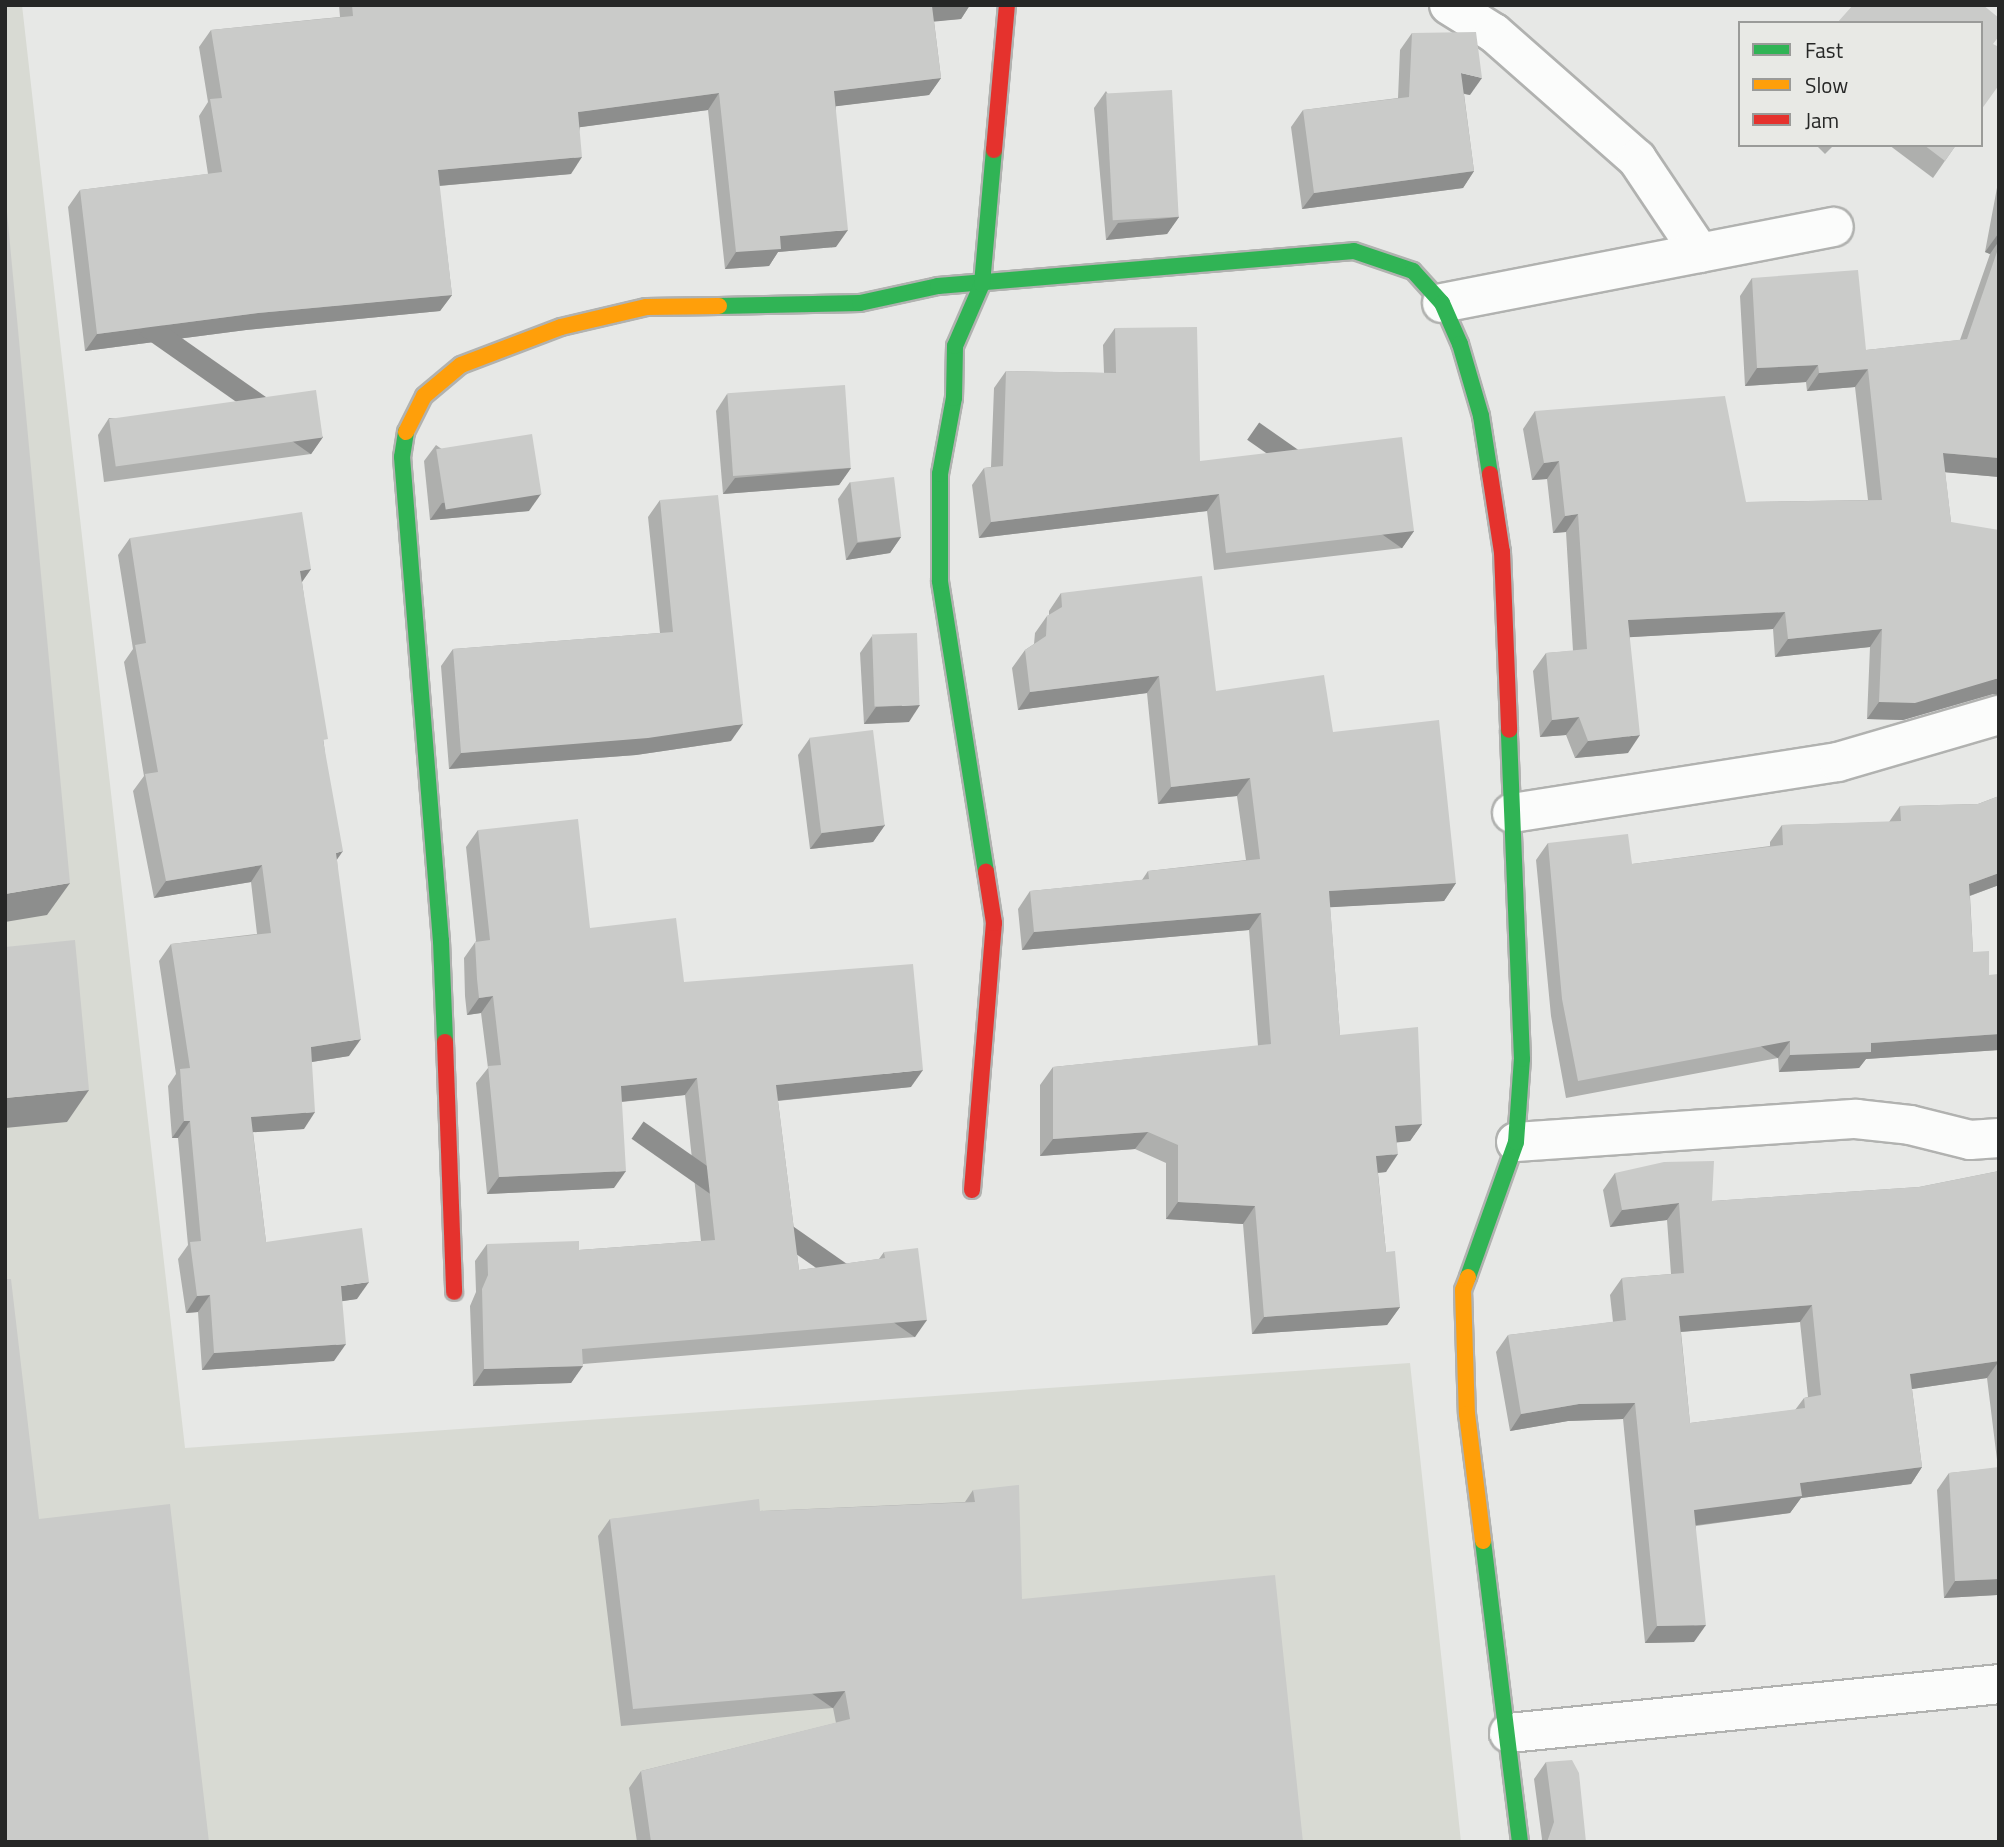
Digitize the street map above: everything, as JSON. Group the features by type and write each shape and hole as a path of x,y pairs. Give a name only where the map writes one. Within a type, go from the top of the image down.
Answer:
{"street":[{"path":"972,1190 994,923 940,581 940,474 954,398 955,346 982,284 1007,5"},
{"path":"1449,5 1494,33 1637,159 1700,253"},
{"path":"1442,303 1833,228"},
{"path":"454,1292 441,941 402,471 407,423 424,396 461,365 562,327 646,307 860,303 938,286 1354,251 1413,271 1442,303 1460,344 1480,416 1502,552 1522,1059 1516,1142 1462,1290 1467,1414 1509,1733 1520,1842"},
{"path":"1512,813 1838,762 1999,715"},
{"path":"1516,1142 1856,1119 1910,1125 1970,1140 1999,1138"},
{"path":"1509,1733 1999,1684"}],"shaded area":[{"path":"5,5 22,5 185,1448 1410,1363 1461,1842 5,1842"}],"building":[{"path":"352,5 939,5 932,6 941,78 834,91 848,230 780,236 781,249 736,252 719,93 578,112 582,157 438,170 452,295 258,313 97,334 80,190 222,172 210,99 222,98 211,30 353,16"},
{"path":"1853,5 1983,5 1999,18 1999,36 1993,44 1999,47 1999,85 1983,107 1983,21 1839,21"},
{"path":"1476,32 1482,78 1461,73 1474,171 1314,193 1303,110 1409,97 1412,33"},
{"path":"1172,90 1179,217 1113,220 1106,93"},
{"path":"1927,147 1955,147 1945,161"},
{"path":"5,191 70,883 5,894"},
{"path":"1999,246 1999,458 1943,453 1951,522 1999,530 1999,678 1915,703 1879,702 1882,629 1788,639 1785,612 1628,620 1640,735 1588,741 1579,717 1552,720 1546,653 1587,649 1578,514 1565,516 1559,461 1544,463 1535,411 1725,396 1746,502 1882,500 1868,369 1819,373 1818,365 1757,368 1752,278 1858,270 1866,350 1967,339"},
{"path":"1197,327 1200,461 1402,437 1414,531 1226,553 1219,494 991,522 984,468 1003,466 1006,371 1116,373 1115,328"},
{"path":"845,385 851,468 733,476 727,393"},
{"path":"316,390 323,438 116,467 109,419"},
{"path":"532,434 542,494 446,509 436,449"},
{"path":"894,477 901,537 858,542 850,482"},
{"path":"718,495 743,724 648,738 461,753 453,649 673,632 660,500"},
{"path":"302,512 311,569 300,571 328,739 323,740 343,851 336,853 361,1039 311,1047 315,1112 251,1117 266,1242 362,1228 369,1282 341,1286 346,1344 214,1353 210,1295 197,1296 190,1242 201,1241 190,1121 184,1121 180,1069 190,1068 171,944 271,933 262,865 166,881 145,774 158,772 135,645 146,643 130,538"},
{"path":"1202,576 1216,691 1324,675 1333,732 1439,720 1456,883 1329,891 1340,1035 1418,1027 1422,1124 1395,1126 1398,1154 1376,1156 1386,1252 1395,1251 1400,1307 1264,1317 1255,1206 1178,1202 1178,1145 1148,1132 1053,1139 1053,1067 1271,1044 1261,913 1034,932 1030,891 1149,879 1148,871 1260,859 1250,778 1171,787 1159,676 1030,692 1025,650 1046,636 1047,616 1062,607 1061,593"},
{"path":"917,633 920,705 875,707 872,635"},
{"path":"873,730 885,825 821,833 809,738"},
{"path":"1999,796 1999,873 1969,884 1973,952 1989,951 1989,975 1998,974 1999,1034 1871,1043 1871,1052 1790,1055 1790,1041 1578,1081 1562,999 1548,843 1628,834 1632,864 1783,845 1782,825 1901,821 1900,806 1978,804"},
{"path":"578,819 590,928 676,918 684,982 913,964 923,1070 776,1085 799,1270 885,1258 884,1252 918,1248 927,1320 582,1349 583,1366 484,1369 482,1289 488,1275 487,1244 579,1241 579,1250 715,1240 697,1078 621,1086 626,1171 499,1177 488,1066 501,1065 493,996 479,998 477,979 475,942 490,940 478,830"},
{"path":"75,940 89,1090 5,1098 5,947"},
{"path":"1714,1161 1712,1201 1919,1187 1999,1171 1999,1361 1910,1374 1922,1467 1800,1483 1802,1496 1694,1510 1706,1625 1657,1626 1635,1403 1579,1404 1521,1414 1508,1335 1626,1320 1622,1278 1684,1273 1679,1203 1622,1210 1615,1173 1664,1162","holes":["1812,1305 1821,1395 1804,1398 1805,1408 1690,1423 1679,1316"]},
{"path":"5,1279 11,1279 39,1519 170,1504 209,1842 5,1842"},
{"path":"1999,1467 1999,1579 1955,1581 1949,1473"},
{"path":"1019,1485 1022,1599 1275,1575 1303,1842 651,1842 641,1771 850,1719 845,1691 633,1709 610,1519 759,1499 760,1511 975,1502 973,1490"},
{"path":"1572,1760 1579,1773 1586,1842 1547,1842 1554,1822 1546,1762"}],"traffic: fast":[{"path":"986,872 940,581 940,474 954,398 955,346 982,284 994,150"},
{"path":"719,306 860,303 938,286 1354,251 1413,271 1442,303 1460,344 1481,416 1490,474"},
{"path":"406,432 402,457 441,941 445,1042"},
{"path":"1468,1277 1516,1142 1522,1059 1509,730"},
{"path":"1483,1541 1520,1842"}],"traffic: slow":[{"path":"406,432 424,396 461,365 561,327 646,307 719,306"},
{"path":"1468,1277 1463,1290 1467,1414 1483,1541"}],"traffic: jam":[{"path":"994,150 1007,5"},
{"path":"1490,474 1502,552 1509,730"},
{"path":"972,1190 994,923 986,872"},
{"path":"445,1042 454,1292"}]}
